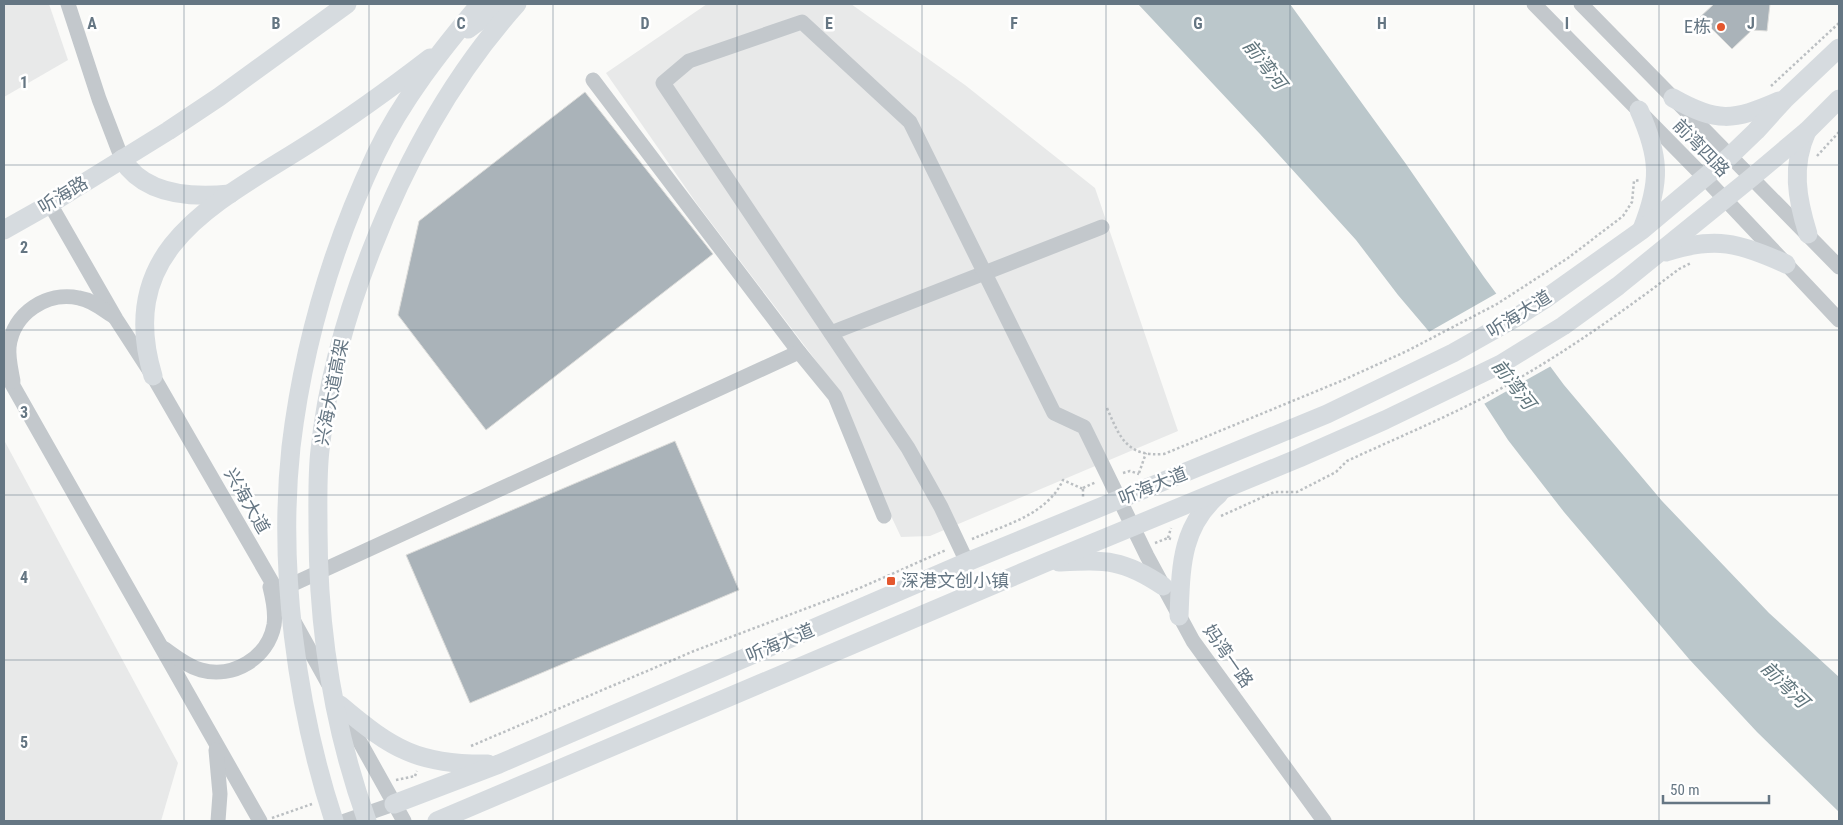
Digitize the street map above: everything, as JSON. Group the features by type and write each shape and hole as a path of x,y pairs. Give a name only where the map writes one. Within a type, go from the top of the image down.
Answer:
{"main road":[{"name":"听海路","path":"4,230 50,204 168,131 219,97 347,4"},
{"name":"兴海大道高架","path":"334,821 316,760 306,716 291,612 288,506 291,448 298,397 313,329 331,269 352,210 377,153 402,109 432,64 480,4"},
{"path":"153,376 144,327 146,303 152,280 166,252 189,225 230,194 354,115 502,4"},
{"name":"兴海大道高架","path":"367,821 345,752 327,667 321,619 318,566 318,509 320,450 327,405 340,344 358,286 383,220 406,168 432,119 463,72 497,26 517,4"},
{"name":"听海大道","path":"394,804 499,764 967,562 1327,414 1486,335 1545,299 1642,230 1729,156 1839,48"},
{"path":"1673,98 1695,110 1725,117 1753,113 1785,99"},
{"name":"听海大道","path":"437,821 1344,438 1501,364 1562,326 1658,255 1808,130 1839,99"},
{"path":"1639,110 1651,140 1656,180 1651,207 1642,230"},
{"path":"1808,130 1799,153 1796,184 1801,213 1808,234"},
{"path":"122,159 130,171 138,178 158,188 192,195 230,194"},
{"path":"1658,255 1684,246 1724,242 1741,245 1761,252 1786,264"},
{"path":"1179,616 1182,559 1186,544 1200,514 1225,489"},
{"path":"1047,562 1114,562 1130,567 1163,586"},
{"path":"340,705 369,729 404,751 448,764 499,764"},
{"path":"477,821 487,806 500,794"}],"street":[{"path":"68,4 98,99 122,159"},
{"name":"前湾四路","path":"1534,4 1705,178 1839,320"},
{"name":"前湾四路","path":"1581,4 1808,234 1839,268"},
{"name":"妈湾一路","path":"831,334 663,83 689,61 802,22 910,122 1054,413 1084,427 1179,616 1208,663 1324,821"},
{"path":"593,80 799,352 835,396 884,516"},
{"name":"兴海大道","path":"50,204 116,319 153,376 277,591 404,821"},
{"path":"967,562 941,507 908,448 831,334 1102,227"},
{"path":"16,392 9,358 9,346 18,323 25,313 35,306 56,297 80,298 91,302 116,319"},
{"path":"277,591 799,352"},
{"path":"4,370 260,821"},
{"path":"4,379 16,392"},
{"path":"160,645 190,666 201,670 226,672 249,663 265,646 274,624 273,598 268,576"},
{"path":"215,741 220,794 218,821"},
{"path":"345,821 394,804"}],"path":[{"path":"1770,87 1839,23"},
{"path":"1815,160 1819,153 1839,132"},
{"path":"1107,408 1123,442 1146,454 1164,454 1408,351 1469,320 1533,281 1568,258 1624,216 1632,202 1634,181"},
{"path":"1218,518 1274,492 1297,492 1336,472 1347,461 1442,418 1509,384 1574,344 1680,269 1692,263"},
{"path":"1138,474 1146,454"},
{"path":"469,747 694,651 860,588 1030,514 1044,506 1058,490 1063,480 1083,489"}],"shaded area":[{"path":"4,4 49,4 68,60 4,97"},
{"path":"707,4 851,4 965,85 1095,188 1178,431 930,536 901,537 820,366 697,204 606,73"},
{"path":"4,440 178,763 161,821 4,821"}],"water":[{"name":"前湾河","path":"1138,4 1290,4 1406,164 1484,277 1564,385 1662,501 1769,613 1839,677 1839,812 1757,732 1689,659 1564,512 1508,440 1465,374 1398,295 1356,240"}],"pier":[{"path":"1499,292 1553,365 1482,405 1463,375 1427,333"}],"building":[{"name":"E栋","path":"1714,4 1770,4 1767,31 1752,30 1732,49 1700,17"},
{"path":"585,92 713,254 486,430 398,315 419,221"},
{"path":"675,441 739,590 470,703 406,555"}],"place":[{"name":"E栋","path":"1721,27"},
{"name":"深港文创小镇","path":"891,581"}]}
